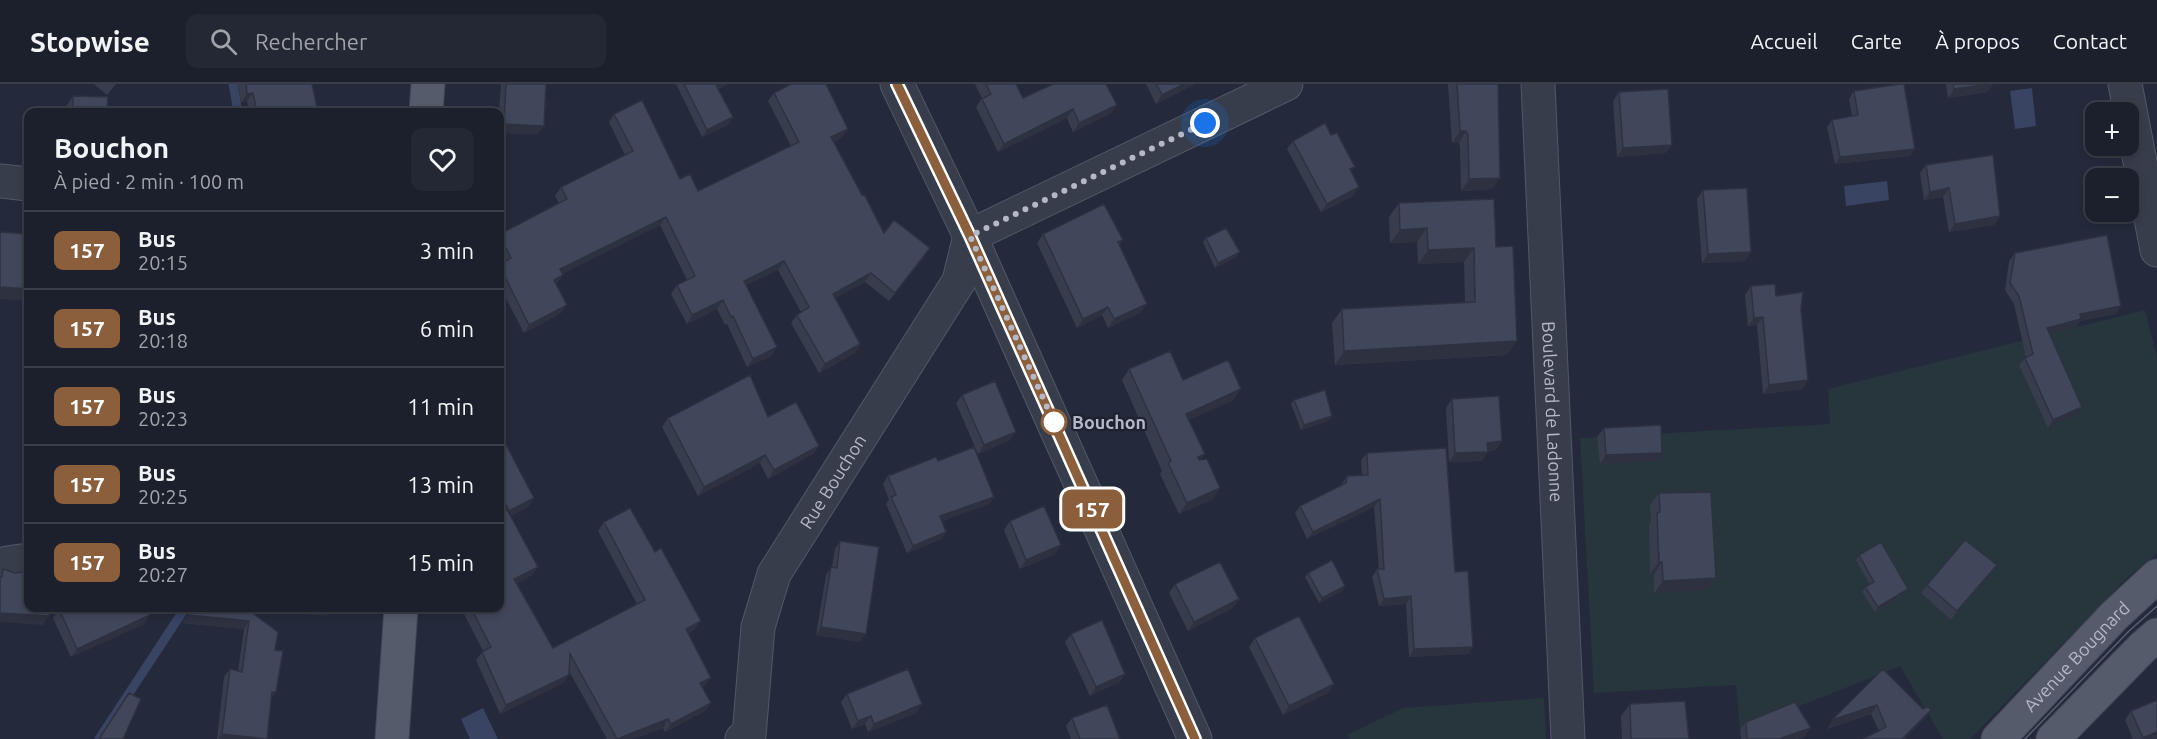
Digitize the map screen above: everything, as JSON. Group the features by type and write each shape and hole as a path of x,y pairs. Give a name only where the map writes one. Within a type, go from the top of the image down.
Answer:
{"main road":[{"path":"426,108 428,84"},
{"name":"Avenue Bougnard","path":"1998,739 2114,615 2157,576"},
{"path":"392,739 401,612"},
{"path":"2053,739 2157,635"}],"street":[{"path":"897,84 970,236 1195,739"},
{"path":"970,236 1286,84"},
{"name":"Boulevard de Ladonne","path":"1538,84 1569,739"},
{"path":"2125,84 2157,250"},
{"path":"0,181 24,184"},
{"name":"Rue Bouchon","path":"747,738 758,627 774,574 958,281 970,236"}],"shaded area":[{"path":"2145,310 2157,358 2157,553 2126,579 1970,739 1943,739 1900,666 1740,730 1736,685 1594,693 1580,438 1830,424 1828,389"},
{"path":"1544,698 1546,739 1350,739 1347,735 1403,708"}],"water":[{"path":"2032,88 2036,126 2015,129 2010,91"},
{"path":"1887,181 1889,200 1846,206 1844,186"},
{"path":"483,708 498,739 470,739 461,719"}],"building":[{"path":"246,84 312,84 317,108 256,108 253,93 247,94"},
{"path":"506,84 546,84 544,126 504,124"},
{"path":"684,84 719,84 716,85 733,117 707,130"},
{"path":"791,84 826,84 848,129 831,137 884,233 894,220 930,248 895,293 871,273 833,294 860,344 825,364 797,315 809,307 784,261 744,281 777,347 753,359 723,300 692,315 677,285 695,276 666,217 560,269 563,275 554,280 567,305 529,325 504,275 504,262 511,258 504,244 504,232 567,199 561,187 633,151 614,114 642,100 680,179 690,174 698,191 799,142 774,93"},
{"path":"986,84 1016,84 1023,98 1053,84 1106,84 1117,105 1079,123 1073,109 1004,144 982,99 991,94"},
{"path":"1156,84 1184,84 1162,95"},
{"path":"1457,84 1498,84 1500,178 1469,179 1468,135 1466,131 1460,131"},
{"path":"1904,84 1915,149 1840,157 1832,120 1858,115 1854,91"},
{"path":"1953,84 1990,84 1954,89"},
{"path":"1668,89 1672,145 1623,148 1619,92"},
{"path":"73,96 108,97 107,108 73,108"},
{"path":"1325,123 1331,135 1337,133 1355,167 1350,169 1359,187 1327,204 1293,141"},
{"path":"1993,155 2000,216 1955,224 1949,188 1930,192 1926,165"},
{"path":"1747,188 1751,252 1708,254 1703,190"},
{"path":"1494,199 1496,247 1513,246 1517,341 1344,351 1342,309 1475,302 1474,248 1428,250 1427,228 1400,230 1399,203"},
{"path":"1104,204 1123,240 1118,242 1147,304 1114,319 1108,307 1083,319 1043,234"},
{"path":"1226,228 1240,252 1218,263 1206,238"},
{"path":"0,232 24,234 24,289 0,287"},
{"path":"2107,235 2121,306 2080,314 2081,319 2047,328 2082,407 2053,420 2025,358 2033,354 2019,296 2010,283 2015,253"},
{"path":"1775,284 1776,296 1803,292 1801,309 1808,380 1769,385 1763,317 1754,318 1751,286"},
{"path":"1170,351 1183,380 1228,360 1241,389 1186,414 1205,454 1198,457 1199,460 1207,459 1220,488 1187,503 1168,463 1171,461 1129,369"},
{"path":"750,375 768,417 796,402 819,446 774,470 765,455 704,487 668,418"},
{"path":"995,381 1016,432 984,445 962,395"},
{"path":"1325,390 1332,416 1304,425 1294,400"},
{"path":"1499,396 1502,441 1487,443 1488,452 1455,453 1452,399"},
{"path":"1661,425 1662,453 1606,455 1604,428"},
{"path":"504,441 534,498 509,511 504,500"},
{"path":"974,447 994,497 940,516 946,532 913,546 891,497 896,495 888,476 936,457 938,461"},
{"path":"1446,448 1455,572 1468,571 1473,647 1414,649 1411,596 1384,599 1377,569 1384,569 1380,499 1313,532 1300,506 1346,483 1347,476 1368,475 1367,453"},
{"path":"1711,492 1716,578 1663,581 1662,562 1659,562 1657,513 1660,512 1659,493"},
{"path":"504,504 538,567 514,579 553,648 645,600 604,522 630,508 655,552 661,548 701,621 686,629 711,678 700,683 711,703 671,724 668,719 617,739 570,654 569,675 506,705 482,652 491,647 473,612 504,612"},
{"path":"1044,506 1061,545 1026,560 1010,521"},
{"path":"1965,540 1997,565 1957,611 1927,585"},
{"path":"840,541 879,547 866,634 821,627 831,567 837,568"},
{"path":"1881,542 1908,589 1878,607 1865,587 1874,582 1859,555"},
{"path":"1332,560 1345,586 1322,598 1308,573"},
{"path":"1220,562 1239,599 1194,622 1175,584"},
{"path":"3,569 15,573 24,572 24,612 50,612 49,616 0,613 0,577 2,577"},
{"path":"60,612 149,612 150,615 77,649"},
{"path":"190,612 251,612 278,632 275,650 283,651 276,692 272,692 267,739 222,734 230,669 242,672 249,621 188,615"},
{"path":"1299,616 1334,684 1289,706 1255,638"},
{"path":"1102,620 1125,674 1096,687 1071,634"},
{"path":"908,669 922,704 874,724 871,716 858,721 847,694"},
{"path":"1883,669 1923,709 1928,706 1931,710 1902,739 1863,739 1886,727 1877,705 1832,720"},
{"path":"129,693 141,699 123,739 99,739"},
{"path":"2157,700 2157,732 2143,738 2131,711"},
{"path":"1685,701 1689,739 1631,739 1630,704"},
{"path":"1795,702 1811,728 1778,739 1747,739 1746,722"},
{"path":"1107,705 1120,739 1080,739 1072,718"}],"waterway":[{"path":"233,84 237,108"},
{"path":"99,739 182,612"}],"tram line":[{"path":"2025,739 2129,631 2157,606"}],"bus line":[{"name":"157","path":"897,84 1048,407 1195,739"}],"place":[{"name":"Bouchon","path":"1054,422"}],"route":[{"path":"1054,422 1057,429 970,236 1205,123"}]}
